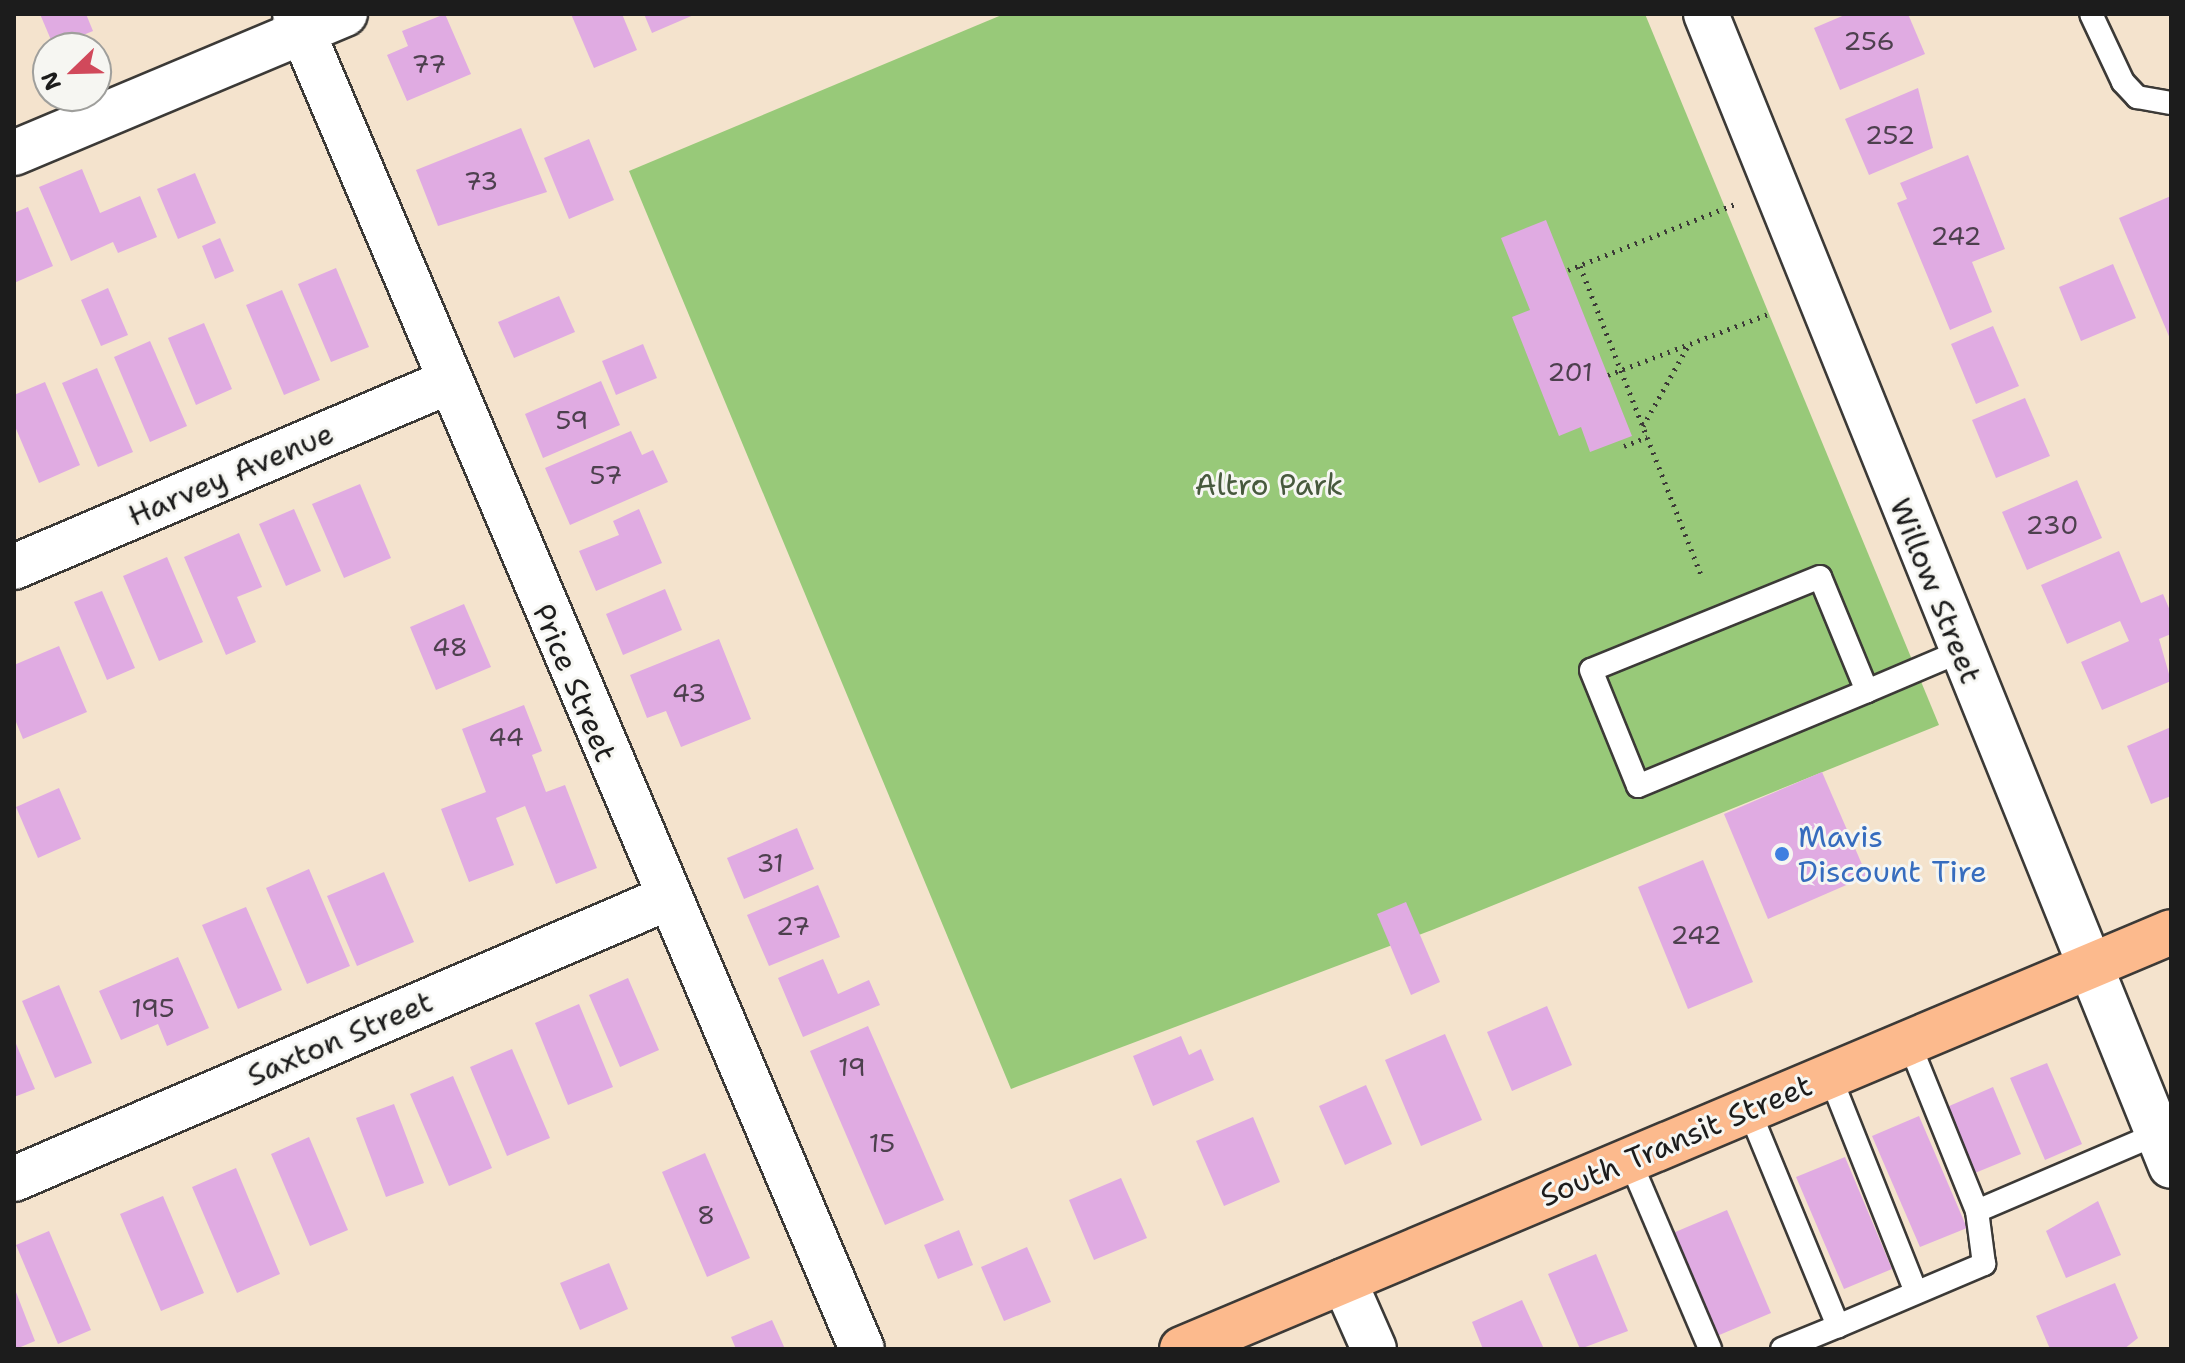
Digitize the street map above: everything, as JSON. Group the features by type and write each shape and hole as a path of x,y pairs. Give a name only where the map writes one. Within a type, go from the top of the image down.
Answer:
{"highway":[{"name":"South Transit Street","path":"1182,1349 2171,932"}],"street":[{"path":"14,153 299,23 345,14"},
{"name":"Willow Street","path":"1706,14 2085,969 2164,1150"},
{"name":"Price Street","path":"299,23 665,899 862,1349"},
{"name":"Harvey Avenue","path":"14,567 448,382"},
{"name":"Saxton Street","path":"14,1179 665,899"},
{"path":"1344,1281 1374,1349"}],"lane":[{"path":"2091,14 2123,82 2137,97 2171,103"},
{"path":"1867,691 1820,577 1591,670 1638,786 1867,691 1959,652"},
{"path":"1782,1349 1984,1264 1977,1211 1909,1043"},
{"path":"1830,1076 1916,1292"},
{"path":"1749,1110 1838,1326"},
{"path":"1977,1211 2164,1150"},
{"path":"1630,1161 1710,1349"}],"path":[{"path":"1568,270 1744,201"},
{"path":"1580,266 1701,574"},
{"path":"1608,375 1771,313"},
{"path":"1643,427 1689,344"},
{"path":"1624,446 1647,437"}],"green space":[{"name":"Altro Park","path":"1004,14 1645,14 1939,725 1432,930 1011,1089 629,171"}],"building":[{"path":"40,14 86,14 93,31 91,32 48,32"},
{"path":"445,14 471,74 407,101 387,55 408,46 402,31"},
{"path":"571,14 622,14 637,50 594,68"},
{"path":"644,14 696,14 652,33"},
{"path":"1847,14 1908,14 1925,54 1840,90 1814,28"},
{"path":"1918,88 1933,148 1869,175 1845,119"},
{"path":"521,128 547,192 438,226 416,170"},
{"path":"589,139 614,200 569,219 544,158"},
{"path":"1968,155 2005,249 1972,262 1992,312 1950,330 1897,203 1907,199 1900,183"},
{"path":"82,169 100,213 140,196 157,237 118,253 113,242 71,261 39,187"},
{"path":"195,173 216,223 178,239 157,189"},
{"path":"2171,196 2171,341 2119,218"},
{"path":"28,207 53,266 14,283 14,213"},
{"path":"1546,220 1632,436 1590,452 1581,427 1559,436 1512,317 1530,310 1501,238"},
{"path":"220,238 234,271 215,279 202,246"},
{"path":"2113,264 2136,318 2081,341 2059,287"},
{"path":"336,268 369,347 331,362 298,284"},
{"path":"108,288 128,335 101,346 81,300"},
{"path":"282,290 320,380 284,395 246,305"},
{"path":"559,296 575,332 514,358 498,322"},
{"path":"204,323 232,389 196,405 168,338"},
{"path":"1993,326 2019,386 1976,404 1951,344"},
{"path":"150,341 187,426 150,442 114,357"},
{"path":"643,344 657,378 616,395 602,361"},
{"path":"97,368 133,452 98,467 62,383"},
{"path":"601,381 620,425 543,458 525,414"},
{"path":"45,382 80,465 39,483 14,424 14,395"},
{"path":"2025,398 2050,456 1996,478 1972,420"},
{"path":"631,431 642,455 653,450 668,482 570,525 545,468"},
{"path":"2077,480 2102,538 2027,570 2002,512"},
{"path":"360,484 391,558 344,578 312,504"},
{"path":"294,509 321,571 286,586 259,524"},
{"path":"639,509 662,563 596,591 579,551 619,535 613,521"},
{"path":"239,533 262,587 237,597 256,642 226,655 184,557"},
{"path":"2119,551 2141,603 2163,594 2171,613 2171,634 2159,639 2171,681 2102,710 2081,662 2129,641 2120,621 2067,644 2041,585"},
{"path":"167,557 203,642 159,661 123,576"},
{"path":"665,589 682,630 623,655 606,614"},
{"path":"102,591 135,668 107,680 74,602"},
{"path":"464,604 491,667 436,690 410,627"},
{"path":"719,639 751,719 681,747 666,711 647,718 630,675"},
{"path":"59,646 87,712 23,739 14,717 14,665"},
{"path":"524,705 542,751 532,755 546,792 565,785 597,868 556,884 525,806 496,818 514,865 469,882 441,809 486,792 462,729"},
{"path":"2171,727 2171,796 2151,804 2127,746"},
{"path":"1822,772 1867,876 1768,919 1724,814"},
{"path":"59,788 81,839 38,858 16,807"},
{"path":"797,828 814,869 744,899 727,858"},
{"path":"1703,860 1753,982 1688,1009 1638,887"},
{"path":"309,869 350,966 307,984 266,888"},
{"path":"384,872 414,942 357,966 327,896"},
{"path":"818,885 840,937 769,966 747,915"},
{"path":"1406,902 1440,982 1411,995 1377,914"},
{"path":"246,907 282,990 238,1009 202,925"},
{"path":"178,957 209,1028 167,1046 158,1024 121,1040 99,991"},
{"path":"823,959 838,994 869,980 880,1005 803,1037 778,978"},
{"path":"628,978 659,1050 620,1067 589,995"},
{"path":"59,985 92,1063 55,1078 22,1001"},
{"path":"579,1004 613,1087 568,1105 535,1023"},
{"path":"1547,1006 1572,1065 1512,1091 1487,1032"},
{"path":"868,1026 944,1200 885,1225 810,1051"},
{"path":"1445,1034 1482,1120 1421,1146 1385,1060"},
{"path":"1181,1036 1189,1055 1201,1049 1214,1080 1153,1106 1133,1056"},
{"path":"14,1039 35,1089 14,1097"},
{"path":"512,1049 550,1138 507,1156 470,1067"},
{"path":"2047,1063 2082,1144 2045,1160 2010,1078"},
{"path":"453,1076 492,1168 449,1186 410,1094"},
{"path":"1366,1085 1392,1144 1345,1165 1319,1106"},
{"path":"1993,1087 2021,1154 1975,1173 1947,1107"},
{"path":"394,1104 424,1183 386,1197 356,1118"},
{"path":"1919,1116 1967,1228 1920,1247 1872,1136"},
{"path":"1253,1117 1280,1182 1224,1206 1196,1141"},
{"path":"309,1137 348,1230 310,1246 271,1154"},
{"path":"705,1153 750,1258 707,1277 662,1172"},
{"path":"1845,1157 1892,1269 1844,1289 1796,1177"},
{"path":"236,1168 280,1274 237,1293 192,1187"},
{"path":"1121,1178 1147,1238 1094,1260 1069,1200"},
{"path":"163,1196 204,1293 161,1311 120,1214"},
{"path":"2098,1201 2121,1255 2066,1278 2046,1231"},
{"path":"1727,1210 1771,1313 1717,1336 1673,1233"},
{"path":"959,1230 973,1265 938,1279 924,1245"},
{"path":"49,1231 91,1330 58,1344 16,1245"},
{"path":"1027,1247 1051,1302 1004,1321 981,1267"},
{"path":"1596,1254 1628,1331 1580,1349 1548,1274"},
{"path":"609,1263 628,1309 580,1330 560,1283"},
{"path":"2115,1283 2138,1338 2124,1349 2050,1349 2036,1316"},
{"path":"14,1287 35,1341 16,1349 14,1349"},
{"path":"1522,1300 1544,1349 1483,1349 1472,1322"},
{"path":"772,1320 785,1349 736,1349 731,1337"}],"place":[{"name":"Mavis Discount Tire","path":"1782,854"}]}
